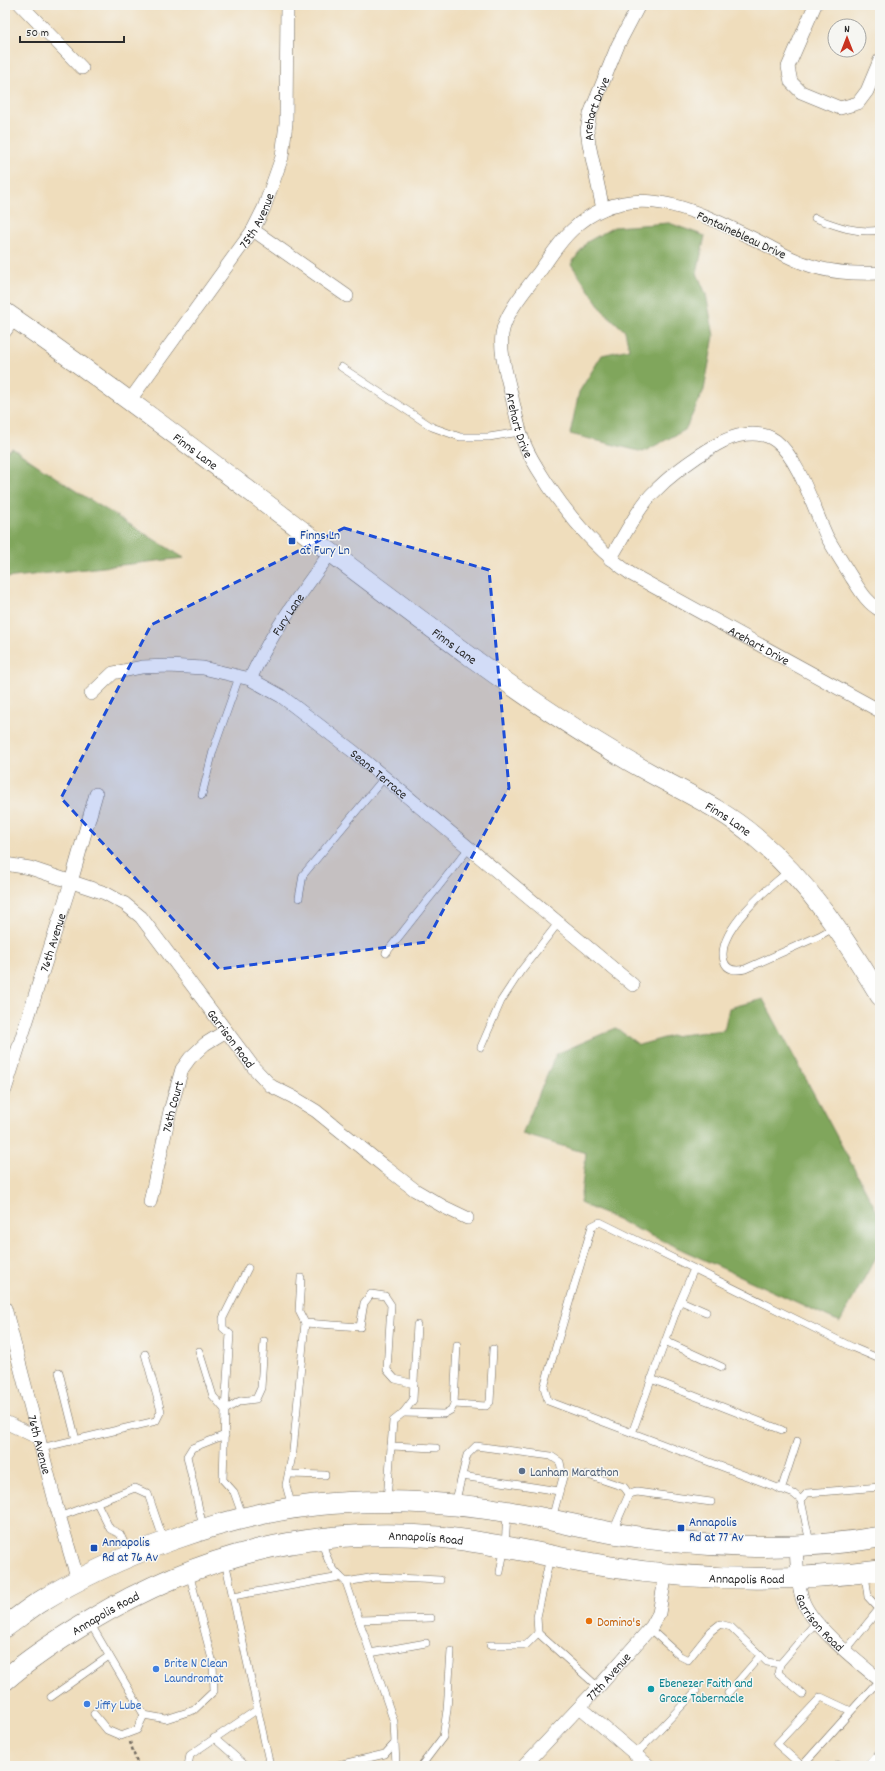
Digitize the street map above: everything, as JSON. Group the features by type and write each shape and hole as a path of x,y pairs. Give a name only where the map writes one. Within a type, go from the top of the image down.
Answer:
{"main road":[{"path":"5,1627 37,1604 78,1580 165,1543 244,1519 292,1509 351,1502 455,1505 508,1512 613,1533 671,1541 753,1546 828,1544 880,1537"},
{"name":"Annapolis Road","path":"8,1680 64,1636 140,1593 189,1571 225,1559 268,1546 321,1538 355,1536 436,1537 505,1546 604,1566 666,1573 736,1578 798,1578 872,1571"},
{"path":"5,1612 22,1601 36,1596 56,1593"}],"street":[{"path":"21,5 82,68"},
{"name":"75th Avenue","path":"130,400 254,230 264,208 282,157 286,115 287,5"},
{"name":"Arehart Drive","path":"639,5 618,45 590,114 587,130 603,209 583,221 571,231 556,248 514,307 503,329 502,351 520,432 535,464 564,508 591,540 610,559 631,574 880,711"},
{"path":"815,5 788,67 791,82 801,92 840,108 858,103 866,90 880,60"},
{"name":"Fontainebleau Drive","path":"603,209 616,204 642,202 660,202 679,206 728,226 802,263 820,269 843,273 880,273"},
{"path":"254,230 347,296"},
{"name":"Finns Lane","path":"8,320 130,400 487,668 590,738 650,774 690,793 724,814 755,836 790,870 823,908 880,996"},
{"path":"610,559 650,496 673,474 695,458 723,442 747,434 760,435 776,442 793,461 828,537 841,561 867,600 880,610"},
{"name":"Fury Lane","path":"244,678 331,552"},
{"name":"Seans Terrace","path":"91,694 113,673 142,667 169,666 203,668 244,678 281,696 354,752 633,984"},
{"name":"76th Avenue","path":"6,1082 71,882 96,794"},
{"name":"Garrison Road","path":"5,864 30,868 105,893 125,904 141,917 254,1068 271,1086 316,1111 415,1190 444,1207 467,1218"},
{"name":"76th Court","path":"150,1202 170,1111 182,1069 190,1058 205,1044 226,1031"},
{"name":"76th Avenue","path":"5,1308 59,1517 78,1580"},
{"path":"5,1422 40,1443"},
{"name":"Garrison Road","path":"803,1545 798,1578 802,1598 809,1613 846,1650 880,1680"},
{"name":"77th Avenue","path":"524,1766 580,1707 650,1629 659,1613 666,1573"},
{"path":"580,1707 649,1766"}],"lane":[{"path":"815,218 844,229 871,232 880,230"},
{"path":"341,367 432,426 460,437 489,437 520,432"},
{"path":"202,795 213,751 244,678"},
{"path":"299,898 303,876 384,778"},
{"path":"386,953 469,848"},
{"path":"790,870 773,884 732,926 726,941 724,952 724,962 727,967 734,970 745,969 819,936 836,926"},
{"path":"481,1047 501,1001 520,972 559,922"},
{"path":"801,1500 794,1494 548,1401 544,1386 592,1226 600,1222 854,1348 880,1359"},
{"path":"244,1519 234,1492 223,1480 230,1334 224,1328 223,1318 248,1268"},
{"path":"632,1433 665,1341 694,1269"},
{"path":"292,1509 286,1485 293,1451 305,1323 299,1311 301,1278"},
{"path":"305,1323 360,1327 364,1303 371,1294 385,1296 391,1305 387,1370 395,1379 414,1384"},
{"path":"681,1301 706,1312"},
{"path":"386,1502 393,1421 413,1400 417,1325"},
{"path":"226,1410 240,1401 256,1399 261,1388 264,1341"},
{"path":"665,1341 722,1367"},
{"path":"403,1412 444,1414 451,1410 454,1404 457,1345"},
{"path":"454,1404 486,1406 490,1402 493,1349"},
{"path":"199,1351 212,1396 226,1410"},
{"path":"40,1443 76,1440 156,1421 161,1411 146,1354"},
{"path":"59,1372 76,1440"},
{"path":"652,1379 782,1430"},
{"path":"204,1530 187,1456 192,1448 225,1435"},
{"path":"781,1490 797,1441"},
{"path":"391,1446 436,1448"},
{"path":"455,1505 467,1455 476,1446 551,1456 560,1462 563,1476 551,1521"},
{"path":"289,1474 325,1475"},
{"path":"588,1475 624,1487 629,1494"},
{"path":"462,1476 559,1492"},
{"path":"803,1545 801,1500 807,1493 880,1487"},
{"path":"59,1517 135,1488 148,1494 165,1543"},
{"path":"629,1494 637,1492 711,1502"},
{"path":"613,1533 629,1494"},
{"path":"97,1503 110,1528 120,1534 130,1557"},
{"path":"500,1572 505,1546 508,1512"},
{"path":"321,1538 328,1561 343,1580 359,1620 394,1722 396,1766"},
{"path":"550,1554 537,1617 538,1633 598,1687"},
{"path":"225,1559 270,1766"},
{"path":"89,1621 144,1715 166,1719 194,1710 214,1691 213,1663 189,1571"},
{"path":"846,1650 879,1610 868,1597 872,1571"},
{"path":"233,1596 343,1580 376,1577 440,1580"},
{"path":"359,1620 431,1618"},
{"path":"804,1694 778,1674 780,1664 817,1621"},
{"path":"650,1629 680,1656 688,1660 712,1631 720,1624 731,1628 767,1662 780,1664"},
{"path":"490,1645 526,1645 538,1633"},
{"path":"370,1653 426,1643"},
{"path":"421,1766 443,1737 447,1710 451,1651"},
{"path":"51,1697 109,1656"},
{"path":"728,1693 760,1656"},
{"path":"851,1711 821,1697 777,1744 802,1766 880,1680"},
{"path":"636,1754 696,1691"},
{"path":"188,1766 190,1755 258,1709"},
{"path":"94,1714 107,1730 121,1736 137,1730 144,1715"},
{"path":"214,1738 246,1766"},
{"path":"334,1766 385,1754 395,1743"},
{"path":"867,1766 880,1752"}],"path":[{"path":"127,1734 138,1766"}],"highlighted area":[{"path":"344,528 489,570 509,788 426,942 219,969 61,798 151,625"}],"green space":[{"path":"669,223 705,236 697,273 706,294 714,336 704,390 685,430 643,452 570,434 579,392 602,355 629,349 625,331 603,311 571,264 587,242 614,227"},
{"path":"12,448 76,491 184,558 5,578 5,453"},
{"path":"763,999 880,1217 880,1250 840,1322 580,1203 586,1153 522,1134 556,1054 616,1028 639,1045 671,1036 724,1030 729,1008"}],"place":[{"name":"Finns Ln at Fury Ln","path":"292,541"},
{"name":"Lanham Marathon","path":"522,1471"},
{"name":"Annapolis Rd at 77 Av","path":"681,1528"},
{"name":"Annapolis Rd at 76 Av","path":"94,1548"},
{"name":"Domino's","path":"589,1621"},
{"name":"Brite N Clean Laundromat","path":"156,1669"},
{"name":"Ebenezer Faith and Grace Tabernacle","path":"651,1689"},
{"name":"Jiffy Lube","path":"87,1704"}]}
